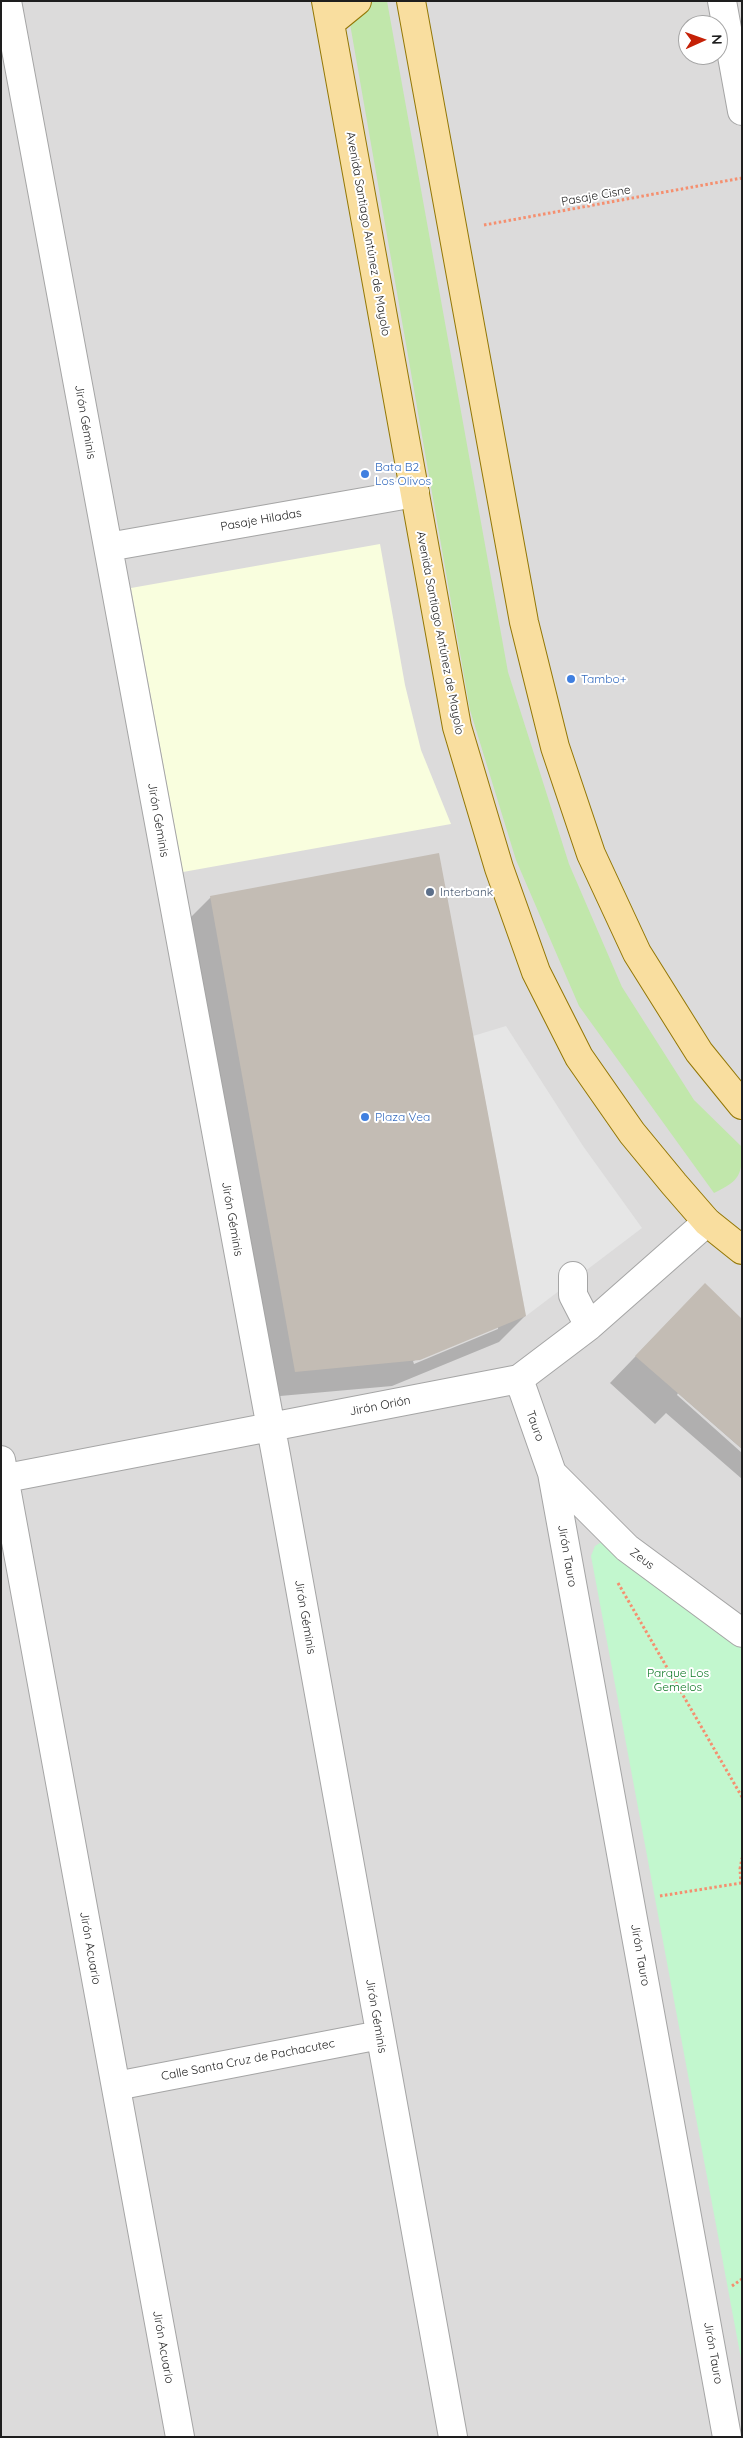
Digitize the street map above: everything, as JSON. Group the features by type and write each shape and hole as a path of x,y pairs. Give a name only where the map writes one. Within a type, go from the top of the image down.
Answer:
{"main road":[{"path":"328,12 357,1"},
{"path":"407,4 454,230 524,622 543,701 572,803 591,854 637,953 699,1052 742,1105"},
{"name":"Avenida Santiago Antúnez de Mayolo","path":"328,12 457,727 499,868 536,972 579,1057 632,1133 707,1222 742,1250"}],"street":[{"name":"Jirón Géminis","path":"7,1 270,1426 453,2437"},
{"path":"722,1 742,111"},
{"name":"Pasaje Hiladas","path":"108,547 415,493"},
{"name":"Jirón Orión","path":"2,1472 270,1426 519,1379 589,1326 707,1222"},
{"path":"573,1276 573,1295 589,1326"},
{"name":"Tauro","path":"519,1379 552,1473"},
{"name":"Jirón Acuario","path":"2,1472 180,2437"},
{"name":"Zeus","path":"552,1473 626,1548 742,1633"},
{"name":"Jirón Tauro","path":"552,1473 727,2437"},
{"name":"Calle Santa Cruz de Pachacutec","path":"116,2086 380,2035"}],"path":[{"name":"Pasaje Cisne","path":"454,230 742,178"},
{"path":"614,1576 742,1797"},
{"path":"630,1900 742,1884 740,1869 742,1858"}],"shaded area":[{"path":"1,1 742,1 742,2437 1,2437"},
{"path":"380,544 405,685 421,750 451,824 183,872 131,588"},
{"path":"506,1026 583,1146 642,1228 526,1316 473,1036"}],"green space":[{"path":"346,1 387,1 508,672 569,864 622,987 694,1100 742,1147 738,1176 714,1193 579,1006 516,860 470,710"},
{"name":"Parque Los Gemelos","path":"603,1541 675,1601 742,1645 742,2364 591,1556 595,1546"}],"building":[{"path":"439,853 526,1316 420,1360 295,1372 210,896"},
{"path":"705,1283 742,1319 742,1449 635,1356"}],"place":[{"name":"Bata B2 Los Olivos","path":"365,474"},
{"name":"Tambo+","path":"571,679"},
{"name":"Interbank","path":"430,892"},
{"name":"Plaza Vea","path":"365,1117"}]}
